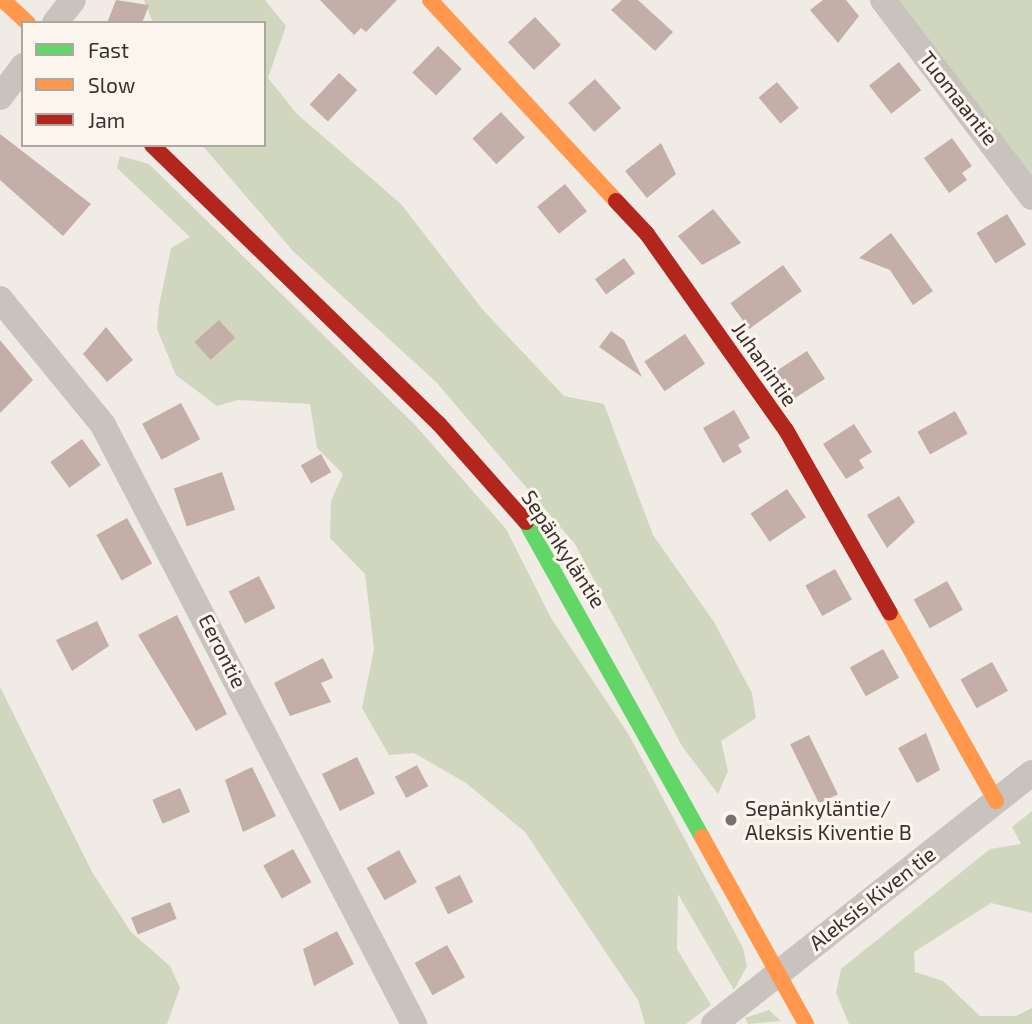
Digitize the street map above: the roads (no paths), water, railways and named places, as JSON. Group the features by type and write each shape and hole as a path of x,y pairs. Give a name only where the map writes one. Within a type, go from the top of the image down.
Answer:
{"main road":[{"path":"3,0 25,21"},
{"name":"Juhanintie","path":"430,0 647,234 779,419 996,801"},
{"name":"Sepänkyläntie","path":"154,147 439,424 529,526 806,1024"}],"street":[{"path":"57,21 73,0"},
{"name":"Tuomaantie","path":"883,0 1032,197"},
{"path":"0,97 21,69"},
{"name":"Eerontie","path":"0,299 101,421 146,500 414,1024"},
{"name":"Aleksis Kiven tie","path":"714,1024 1032,773"}],"place":[{"name":"Sepänkyläntie/ Aleksis Kiventie B","path":"731,820"}]}
